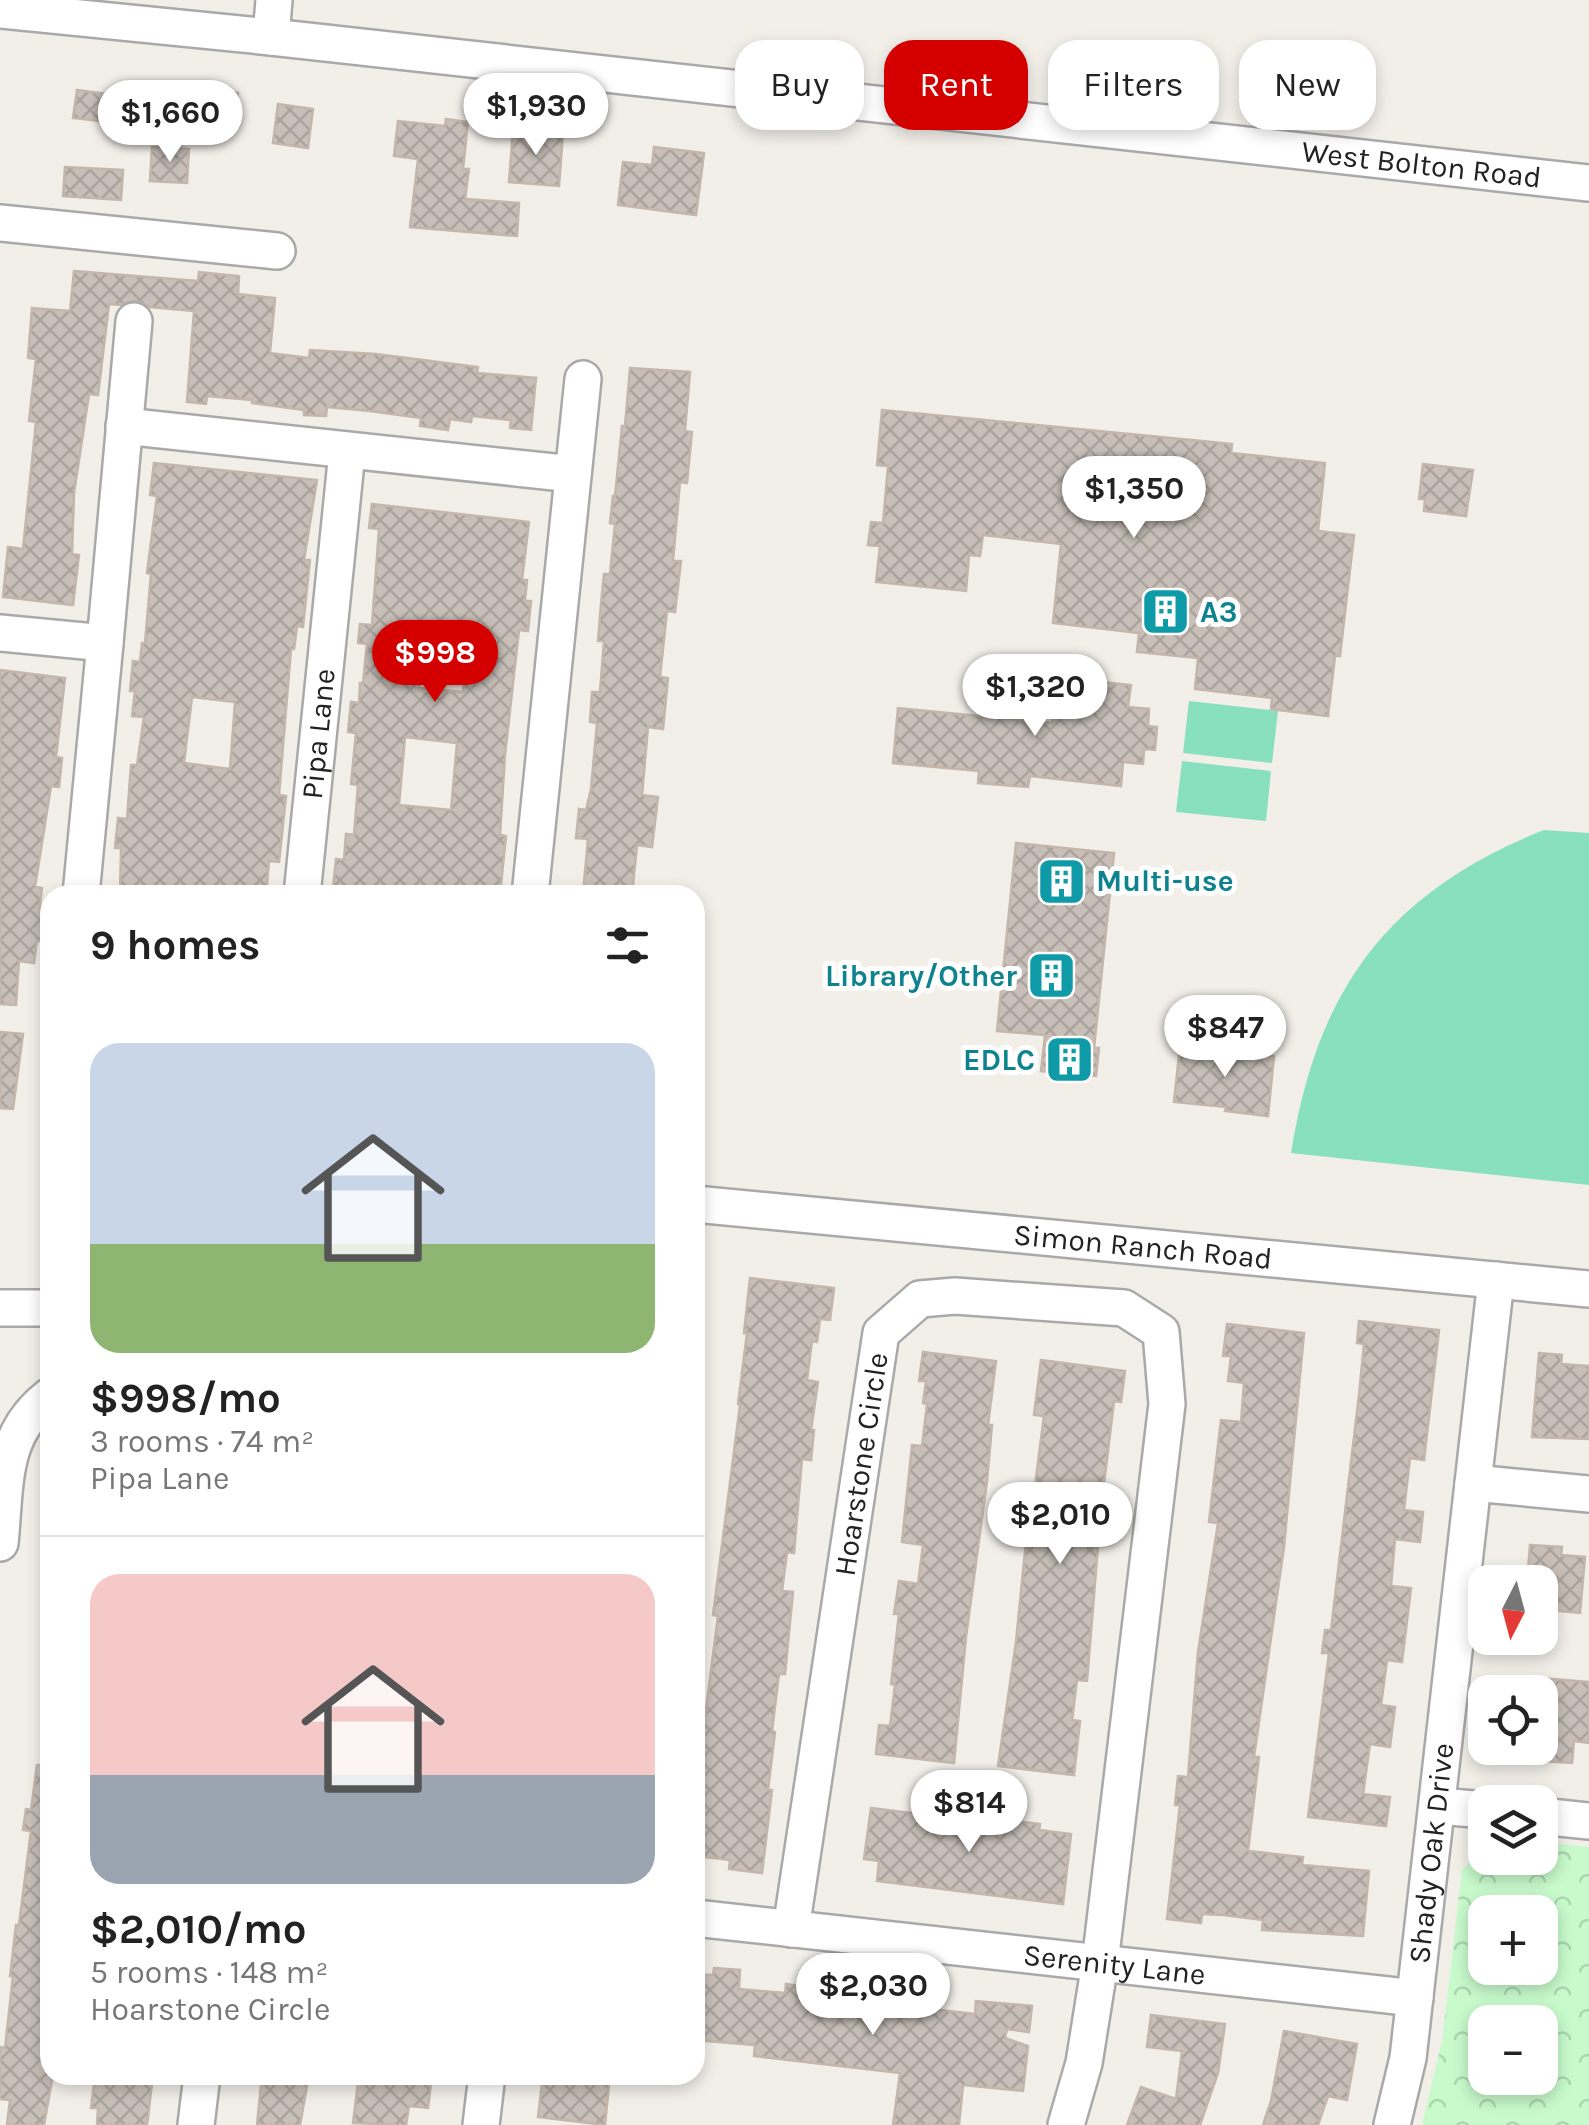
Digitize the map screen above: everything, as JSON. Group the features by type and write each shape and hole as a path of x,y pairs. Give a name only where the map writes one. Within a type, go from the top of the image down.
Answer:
{"street":[{"path":"271,37 274,0"},
{"name":"West Bolton Road","path":"0,10 1589,183"},
{"path":"0,223 277,251"},
{"path":"82,885 134,321"},
{"path":"531,885 583,380"},
{"path":"124,426 573,474"},
{"name":"Pipa Lane","path":"303,885 347,452"},
{"path":"0,633 106,644"},
{"name":"Simon Ranch Road","path":"705,1205 1589,1289"},
{"name":"Shady Oak Drive","path":"1392,2125 1408,2058 1496,1280"},
{"name":"Hoarstone Circle","path":"791,1929 881,1334 920,1299 955,1296 1124,1308 1160,1332 1166,1404 1100,1963"},
{"path":"0,1308 40,1308"},
{"path":"0,1543 10,1448 27,1413 40,1403"},
{"path":"1473,1483 1589,1494"},
{"path":"1439,1806 1468,1809"},
{"path":"1558,1818 1589,1821"},
{"name":"Serenity Lane","path":"705,1919 1415,1998"},
{"path":"1066,2125 1084,2062 1100,1963"},
{"path":"196,2125 201,2085"},
{"path":"481,2125 486,2085"}],"green space":[{"path":"1189,701 1278,711 1272,763 1183,753"},
{"path":"1182,761 1271,771 1266,821 1176,812"},
{"path":"1544,830 1589,833 1589,1185 1291,1153 1303,1095 1320,1042 1341,995 1369,953 1402,916 1442,884 1489,855"},
{"path":"1558,1844 1589,1847 1589,2125 1422,2125 1442,2041 1462,1870 1468,1864 1468,1875 1558,1875"}],"building":[{"path":"194,89 238,93 234,128 190,123"},
{"path":"77,90 108,94 107,101 129,104 127,124 73,118"},
{"path":"278,104 313,109 308,148 273,143"},
{"path":"446,119 468,122 463,169 469,169 465,199 519,203 517,236 410,227 418,159 394,156 398,121 445,126"},
{"path":"513,130 563,133 559,186 509,182"},
{"path":"152,147 189,149 187,183 150,181"},
{"path":"654,147 704,153 696,215 618,205 623,162 652,165"},
{"path":"65,167 123,170 121,200 63,196"},
{"path":"74,271 198,281 199,272 239,276 238,294 275,298 270,353 309,358 310,350 376,354 478,367 477,373 536,378 531,430 510,428 511,420 472,416 471,422 450,419 448,430 420,426 421,418 370,411 327,407 326,416 304,415 304,410 252,400 207,396 206,404 187,402 194,311 150,307 135,300 109,304 98,395 89,394 74,493 72,554 79,555 73,605 3,597 8,547 23,549 36,422 29,421 36,359 28,358 32,308 70,311"},
{"path":"630,368 690,372 685,431 692,432 687,483 680,482 673,561 681,561 675,612 667,611 660,677 668,678 663,729 648,727 642,795 658,797 652,847 637,845 633,885 584,885 588,839 576,838 579,809 586,810 591,789 597,723 590,722 592,692 600,692 604,641 598,641 601,604 604,574 610,574 615,524 610,523"},
{"path":"882,410 1232,444 1231,453 1325,463 1318,531 1354,535 1340,656 1335,656 1328,716 1271,709 1272,698 1195,689 1198,658 1137,652 1139,633 1053,623 1061,544 983,535 980,556 969,555 966,591 876,582 880,546 868,545 871,522 883,523 888,466 877,465"},
{"path":"154,463 317,480 304,560 310,560 303,627 297,626 291,649 279,795 286,796 279,862 269,861 267,885 120,885 121,848 115,848 118,818 127,819 131,765 137,765 144,717 132,716 135,691 130,691 133,661 140,662 145,643 151,574 147,573 157,496 150,495","holes":["192,697 235,702 230,769 184,763"]},
{"path":"1423,464 1473,470 1466,516 1424,511 1425,499 1419,499"},
{"path":"372,504 529,522 522,580 527,580 525,601 531,601 528,631 519,630 505,755 500,835 506,836 501,885 333,885 336,859 344,860 346,834 354,835 358,785 351,784 356,733 348,732 351,702 359,703 363,683 367,644 358,643 360,624 372,625 379,529 369,528","holes":["426,621 469,625 463,692 419,688","405,737 457,743 451,810 399,805"]},
{"path":"0,670 65,678 56,757 62,758 59,787 51,786 35,887 40,888 40,941 37,941 34,963 19,961 16,1005 0,1004"},
{"path":"1057,677 1131,685 1128,707 1149,709 1148,726 1157,727 1155,750 1144,749 1143,764 1123,762 1121,786 1030,776 1028,787 978,783 979,771 893,763 898,708 1052,723"},
{"path":"1016,843 1114,853 1094,1048 1099,1048 1096,1076 1041,1071 1045,1035 997,1031"},
{"path":"0,1032 23,1034 13,1109 0,1108"},
{"path":"1180,1046 1274,1056 1268,1116 1174,1102"},
{"path":"750,1278 834,1288 830,1320 820,1319 817,1342 812,1341 807,1380 818,1382 814,1430 811,1460 802,1459 794,1553 787,1552 782,1591 793,1592 785,1674 779,1674 772,1731 775,1732 768,1790 772,1790 762,1873 729,1869 730,1860 705,1857 705,1717 718,1616 713,1615 740,1405"},
{"path":"1359,1321 1439,1330 1424,1460 1410,1458 1404,1510 1423,1512 1420,1542 1395,1539 1391,1586 1411,1588 1402,1662 1387,1660 1381,1705 1395,1707 1390,1747 1370,1744 1363,1794 1390,1797 1386,1826 1308,1817 1329,1653 1322,1653 1325,1630 1331,1630 1359,1395 1364,1344 1357,1343"},
{"path":"1227,1324 1304,1333 1284,1547 1254,1757 1259,1757 1248,1851 1303,1857 1302,1865 1369,1871 1363,1936 1262,1930 1263,1920 1224,1915 1202,1914 1201,1923 1167,1919 1180,1805 1175,1805 1178,1776 1188,1777 1198,1652 1218,1523 1209,1522 1221,1420 1241,1422 1244,1383 1228,1381 1231,1356 1223,1356"},
{"path":"923,1352 996,1361 988,1425 992,1425 987,1481 954,1763 876,1754 879,1725 890,1726 899,1581 918,1584 923,1545 902,1542 912,1445 922,1446 927,1404 923,1403 926,1381 919,1381"},
{"path":"1539,1353 1562,1355 1561,1364 1589,1366 1589,1439 1532,1437"},
{"path":"1041,1360 1125,1371 1121,1402 1114,1401 1087,1681 1077,1680 1072,1720 1080,1721 1074,1775 998,1766 1044,1416 1034,1415"},
{"path":"1530,1545 1562,1547 1561,1555 1585,1557 1580,1613 1558,1611 1558,1565 1528,1565"},
{"path":"1558,1679 1589,1682 1589,1743 1574,1741 1572,1763 1558,1762"},
{"path":"40,1765 40,2085 51,2085 44,2125 7,2125 10,2100 0,2099 0,2047 5,2048 16,1925 31,1831 23,1830 26,1809 31,1810"},
{"path":"871,1808 1040,1824 1039,1830 1071,1834 1063,1904 877,1881 879,1861 864,1859"},
{"path":"714,1968 740,1970 739,1989 785,1993 786,1984 854,1994 856,1984 889,1988 888,1994 933,1999 932,2009 975,2014 976,2001 1032,2006 1029,2032 1007,2029 1005,2038 1028,2046 1023,2091 963,2085 959,2125 893,2125 900,2073 754,2056 755,2045 705,2041 705,1975 713,1975"},
{"path":"1151,2015 1225,2024 1218,2073 1200,2125 1127,2125 1141,2087 1176,2099 1182,2051 1147,2047"},
{"path":"1284,2031 1357,2044 1347,2100 1328,2096 1318,2125 1263,2125"},
{"path":"94,2085 152,2085 147,2125 97,2125 98,2108 91,2108"},
{"path":"261,2085 307,2085 300,2125 257,2125"},
{"path":"358,2085 431,2085 428,2108 409,2106 406,2125 353,2123"},
{"path":"542,2085 609,2085 605,2125 538,2117"}],"place":[{"name":"A3","path":"1165,612"},
{"name":"Multi-use","path":"1061,881"},
{"name":"Library/Other","path":"1052,976"},
{"name":"EDLC","path":"1070,1060"}]}
